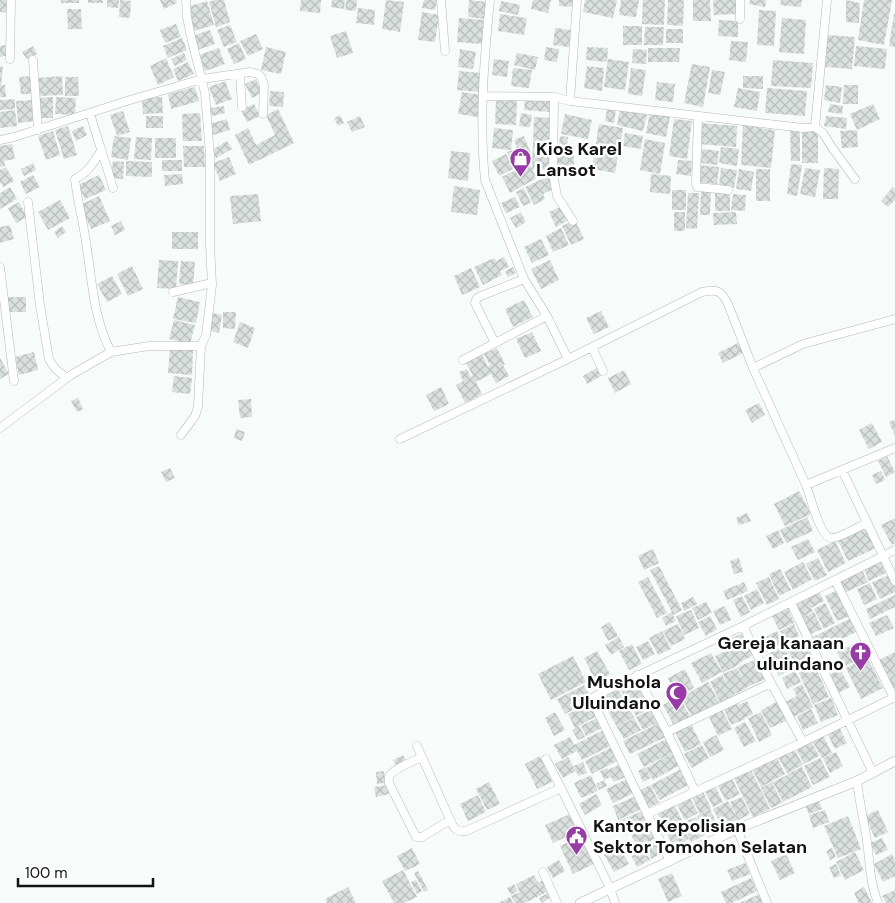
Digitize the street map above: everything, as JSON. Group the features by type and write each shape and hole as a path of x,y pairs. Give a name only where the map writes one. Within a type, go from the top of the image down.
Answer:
{"street":[{"path":"10,59 11,0"},
{"path":"181,435 195,416 198,407 201,346 206,335 212,283 209,146 205,94 187,17 186,0"},
{"path":"441,0 445,51"},
{"path":"490,0 482,96 485,180 524,279 547,316 568,359"},
{"path":"570,101 577,0"},
{"path":"740,0 740,19"},
{"path":"815,127 827,0"},
{"path":"33,60 38,130"},
{"path":"0,140 202,79 250,72 255,72 261,77 264,85 263,114"},
{"path":"240,74 242,107"},
{"path":"482,96 554,97 570,101 698,116 803,128 815,127 822,133 855,179"},
{"path":"554,97 553,173 557,196 573,221"},
{"path":"90,113 112,188"},
{"path":"698,116 697,187 728,190"},
{"path":"101,151 90,169 75,179 97,316 111,352"},
{"path":"28,202 40,305 49,359 58,372 67,378"},
{"path":"0,267 14,381"},
{"path":"495,344 475,300 524,279"},
{"path":"173,292 212,283"},
{"path":"400,440 702,292 717,290 725,297 753,368 806,485 823,532 827,537 832,538 868,523"},
{"path":"463,360 547,316"},
{"path":"753,368 803,344 895,319"},
{"path":"0,428 67,378 111,352 149,346 201,346"},
{"path":"592,347 603,371"},
{"path":"806,485 895,448"},
{"path":"842,470 895,581"},
{"path":"670,861 595,706 594,697 743,626 895,550"},
{"path":"647,814 894,698 835,580"},
{"path":"790,603 873,773"},
{"path":"743,626 803,742"},
{"path":"637,675 667,732 695,792"},
{"path":"667,732 771,683"},
{"path":"418,746 454,829 458,831 466,831 561,788"},
{"path":"422,757 396,770 391,774 388,780 389,783 416,837 422,837 450,820"},
{"path":"546,759 610,888 615,903"},
{"path":"580,903 737,829 857,781 895,761"},
{"path":"857,781 866,834 870,876 878,903"},
{"path":"737,829 767,903"},
{"path":"543,872 558,903"}],"building":[{"path":"0,0 7,0 6,13 0,12"},
{"path":"61,0 79,0 79,3 61,3"},
{"path":"88,0 103,0 103,3 88,3"},
{"path":"107,0 119,0 118,8 107,7"},
{"path":"120,0 131,1 130,18 119,17"},
{"path":"160,0 175,0 177,3 164,9"},
{"path":"224,0 230,22 216,27 209,2"},
{"path":"301,0 321,0 320,13 300,11"},
{"path":"332,0 345,0 344,9 331,7"},
{"path":"346,0 357,0 356,11 345,10"},
{"path":"386,0 404,2 400,32 382,29"},
{"path":"424,0 437,0 435,10 422,8"},
{"path":"469,0 487,2 486,19 468,17"},
{"path":"533,0 551,0 548,13 531,9"},
{"path":"559,0 574,0 574,7 559,6"},
{"path":"585,0 617,0 613,18 583,12"},
{"path":"621,0 639,0 636,17 619,15"},
{"path":"643,0 665,0 664,25 642,24"},
{"path":"668,0 684,0 683,26 667,25"},
{"path":"693,0 710,0 711,21 693,21"},
{"path":"713,0 736,0 737,14 714,15"},
{"path":"750,0 766,0 765,7 749,4"},
{"path":"781,0 802,0 801,7 780,5"},
{"path":"846,0 860,3 859,23 846,22"},
{"path":"864,0 892,0 884,45 858,40"},
{"path":"207,1 214,25 194,31 187,7"},
{"path":"501,1 520,5 518,15 499,11"},
{"path":"358,8 375,10 374,25 356,23"},
{"path":"67,9 81,9 82,29 68,29"},
{"path":"759,10 776,11 774,46 757,45"},
{"path":"422,12 439,15 435,42 418,40"},
{"path":"500,14 527,18 524,35 498,31"},
{"path":"895,14 895,47 889,46"},
{"path":"459,18 484,20 482,44 457,42"},
{"path":"782,18 806,20 804,54 779,52"},
{"path":"719,20 738,21 738,37 718,36"},
{"path":"176,24 181,37 165,43 160,30"},
{"path":"230,25 237,42 224,47 217,30"},
{"path":"623,26 642,26 642,45 623,45"},
{"path":"645,27 664,27 663,45 644,45"},
{"path":"555,28 571,30 569,47 553,45"},
{"path":"666,29 683,29 683,43 666,43"},
{"path":"210,30 215,44 197,50 192,36"},
{"path":"346,31 353,53 337,58 330,36"},
{"path":"256,34 263,49 248,56 240,41"},
{"path":"828,35 855,37 852,69 825,67"},
{"path":"182,38 187,50 168,58 163,46"},
{"path":"731,41 748,42 746,62 729,60"},
{"path":"239,43 246,59 234,64 227,49"},
{"path":"5,45 8,55 0,57 0,46"},
{"path":"33,46 37,54 27,59 22,52"},
{"path":"856,46 887,49 885,69 854,66"},
{"path":"266,47 286,52 281,74 261,70"},
{"path":"546,47 559,49 557,62 544,60"},
{"path":"587,47 608,48 607,62 586,60"},
{"path":"219,48 225,64 205,71 199,55"},
{"path":"648,48 680,48 679,62 648,62"},
{"path":"460,49 476,52 473,69 458,67"},
{"path":"633,49 647,50 646,64 632,63"},
{"path":"184,53 187,60 175,66 171,59"},
{"path":"517,53 538,57 535,70 514,65"},
{"path":"166,58 174,77 158,85 150,66"},
{"path":"494,59 509,61 507,77 492,75"},
{"path":"608,59 629,62 625,90 604,87"},
{"path":"773,60 813,63 811,88 771,86"},
{"path":"188,62 194,74 178,81 173,69"},
{"path":"692,64 710,67 703,107 684,103"},
{"path":"0,66 3,67 1,85 0,85"},
{"path":"587,66 604,68 602,91 584,88"},
{"path":"513,68 532,70 529,88 511,86"},
{"path":"631,68 646,70 642,96 628,94"},
{"path":"712,70 725,72 720,95 708,93"},
{"path":"459,71 481,73 480,92 457,90"},
{"path":"32,76 33,94 21,94 19,77"},
{"path":"62,76 63,95 38,96 37,78"},
{"path":"743,76 763,76 763,89 743,88"},
{"path":"65,77 78,77 79,96 65,96"},
{"path":"256,79 262,93 252,98 245,84"},
{"path":"225,81 232,99 216,105 209,87"},
{"path":"657,82 675,84 673,102 655,100"},
{"path":"0,85 5,85 6,97 0,97"},
{"path":"826,85 842,87 840,103 824,100"},
{"path":"844,85 858,85 858,104 843,104"},
{"path":"195,87 199,101 171,109 168,94"},
{"path":"738,88 760,92 757,111 734,107"},
{"path":"767,88 807,91 805,116 765,113"},
{"path":"270,91 284,92 283,107 269,106"},
{"path":"462,92 481,95 478,117 458,114"},
{"path":"53,97 53,118 40,118 40,98"},
{"path":"56,97 76,98 75,115 55,114"},
{"path":"162,97 163,113 143,114 142,98"},
{"path":"496,98 517,98 516,125 495,124"},
{"path":"525,98 551,100 550,112 524,110"},
{"path":"15,99 15,109 0,110 0,100"},
{"path":"33,100 35,121 18,123 16,101"},
{"path":"254,104 260,116 247,122 241,110"},
{"path":"830,104 843,106 842,114 828,112"},
{"path":"873,104 880,119 857,130 850,114"},
{"path":"224,106 225,113 212,116 210,108"},
{"path":"278,109 294,143 249,165 235,135 248,128 256,145 275,135 266,115"},
{"path":"607,109 616,110 614,123 605,121"},
{"path":"620,109 647,115 643,131 617,125"},
{"path":"15,110 17,126 0,128 0,112"},
{"path":"123,111 130,132 117,136 110,115"},
{"path":"200,113 202,141 183,141 182,114"},
{"path":"521,113 532,115 530,127 519,126"},
{"path":"650,113 670,117 666,137 646,133"},
{"path":"565,114 592,120 588,139 561,134"},
{"path":"340,115 344,123 338,126 334,118"},
{"path":"146,116 163,116 163,128 146,128"},
{"path":"360,116 365,127 352,132 347,122"},
{"path":"826,116 847,118 846,129 824,126"},
{"path":"534,117 552,118 551,170 532,169"},
{"path":"227,119 230,130 213,135 209,124"},
{"path":"674,119 692,121 687,159 669,156"},
{"path":"701,123 737,126 736,147 699,144"},
{"path":"599,124 623,128 615,173 592,169"},
{"path":"743,125 775,130 771,168 741,165"},
{"path":"68,126 77,155 64,159 55,130"},
{"path":"83,126 87,135 76,141 72,131"},
{"path":"494,128 513,130 511,150 492,148"},
{"path":"790,130 800,130 800,161 791,161"},
{"path":"857,130 858,147 842,148 840,131"},
{"path":"53,131 60,155 46,160 38,136"},
{"path":"802,131 818,131 818,163 802,163"},
{"path":"625,133 643,136 641,149 623,146"},
{"path":"114,136 131,138 128,160 111,157"},
{"path":"524,136 532,156 522,160 514,140"},
{"path":"560,136 568,137 566,154 558,153"},
{"path":"136,137 152,138 151,160 134,159"},
{"path":"155,138 176,138 176,158 155,158"},
{"path":"645,139 665,143 660,174 640,170"},
{"path":"227,141 232,149 216,158 212,150"},
{"path":"12,144 15,159 4,161 5,166 0,167 0,146"},
{"path":"183,146 204,146 205,167 184,167"},
{"path":"721,147 739,149 737,166 719,163"},
{"path":"516,149 521,164 513,167 507,152"},
{"path":"702,149 719,151 717,165 701,163"},
{"path":"451,151 470,153 468,181 448,178"},
{"path":"506,154 513,169 499,176 492,161"},
{"path":"556,156 574,156 574,170 556,170"},
{"path":"229,157 236,174 220,181 213,163"},
{"path":"162,160 182,160 182,171 162,171"},
{"path":"678,160 692,161 691,176 676,174"},
{"path":"113,161 124,162 123,179 111,178"},
{"path":"126,161 152,162 152,177 126,176"},
{"path":"33,163 36,170 24,176 21,169"},
{"name":"Kios Karel Lansot","path":"529,163 537,178 510,193 502,177"},
{"path":"791,164 802,165 797,196 787,194"},
{"path":"699,165 719,167 717,184 698,182"},
{"path":"6,167 14,181 3,187 0,182 0,170"},
{"path":"721,168 737,170 734,188 719,185"},
{"path":"805,168 820,170 815,197 800,194"},
{"path":"824,168 839,169 838,199 823,199"},
{"path":"739,169 754,172 751,191 736,189"},
{"path":"756,169 770,169 770,201 756,201"},
{"path":"182,174 183,184 165,186 164,175"},
{"path":"651,174 671,176 670,194 650,192"},
{"path":"33,175 40,187 26,194 20,182"},
{"path":"99,175 106,190 85,199 78,185"},
{"path":"549,176 555,188 543,194 545,199 534,205 525,187"},
{"path":"454,186 480,190 477,215 451,212"},
{"path":"10,187 17,199 0,209 0,193"},
{"path":"893,187 895,189 895,200 888,207 881,201"},
{"path":"524,188 531,203 523,206 516,192"},
{"path":"672,190 686,190 686,210 672,210"},
{"path":"715,190 730,190 730,211 715,211"},
{"path":"701,191 711,191 710,215 700,215"},
{"path":"688,193 699,193 697,229 686,228"},
{"path":"258,194 261,221 233,224 230,196"},
{"path":"733,194 746,195 745,211 731,210"},
{"path":"99,196 110,221 91,229 80,205"},
{"path":"515,197 520,207 506,213 501,203"},
{"path":"60,200 70,218 48,230 38,212"},
{"path":"19,202 27,217 16,223 8,208"},
{"path":"562,206 569,220 556,227 549,212"},
{"path":"521,212 526,222 516,228 510,218"},
{"path":"674,212 685,212 685,231 674,231"},
{"path":"736,212 737,224 714,225 713,213"},
{"path":"575,220 584,239 571,245 562,226"},
{"path":"121,221 125,230 115,235 111,226"},
{"path":"10,225 14,239 0,243 0,227"},
{"path":"62,226 66,232 58,238 54,232"},
{"path":"561,228 569,245 553,252 546,236"},
{"path":"172,232 198,232 198,249 172,249"},
{"path":"541,239 549,255 532,263 524,247"},
{"path":"504,257 509,267 500,271 502,275 483,285 474,267 494,258 496,261"},
{"path":"159,260 178,261 176,289 157,288"},
{"path":"550,260 559,280 541,289 531,269"},
{"path":"181,261 195,262 193,285 179,284"},
{"path":"132,266 143,289 128,296 117,274"},
{"path":"513,267 516,273 508,277 505,271"},
{"path":"471,268 480,287 462,295 454,276"},
{"path":"112,276 122,294 107,302 97,284"},
{"path":"7,297 26,297 26,312 7,312"},
{"path":"178,297 200,302 196,323 173,319"},
{"path":"524,300 533,317 513,327 505,309"},
{"path":"601,311 609,327 594,334 586,318"},
{"path":"223,312 236,312 235,329 223,328"},
{"path":"211,313 222,315 219,333 207,330"},
{"path":"174,320 195,325 190,344 169,339"},
{"path":"240,322 255,328 248,348 233,342"},
{"path":"532,332 541,351 525,358 516,339"},
{"path":"738,343 743,353 723,363 718,353"},
{"path":"170,348 193,350 192,375 168,373"},
{"path":"497,348 509,376 496,383 491,374 476,382 482,394 465,403 456,385 463,381 459,372 467,369 471,377 473,376 466,363 482,354 488,367 490,365 484,354"},
{"path":"34,352 38,370 19,375 15,357"},
{"path":"0,358 9,374 0,379"},
{"path":"598,367 603,375 587,384 583,376"},
{"path":"624,370 631,384 615,393 608,378"},
{"path":"174,376 192,378 190,394 172,392"},
{"path":"441,387 449,404 434,411 426,395"},
{"path":"78,398 83,409 77,412 71,401"},
{"path":"251,399 252,417 240,418 238,400"},
{"path":"759,403 765,415 752,423 745,410"},
{"path":"895,420 895,436 889,422"},
{"path":"872,423 882,442 869,449 859,430"},
{"path":"236,429 245,432 242,441 234,438"},
{"path":"887,456 895,472 886,477 878,461"},
{"path":"170,468 175,478 166,482 161,472"},
{"path":"881,471 885,480 876,484 872,475"},
{"path":"799,491 811,514 785,526 774,504"},
{"path":"747,513 751,521 739,525 736,518"},
{"path":"807,517 813,531 786,543 780,530"},
{"path":"895,518 895,543 892,545 881,525"},
{"path":"866,528 876,548 848,561 838,541"},
{"path":"778,530 784,543 773,549 766,536"},
{"path":"808,539 815,552 798,560 791,547"},
{"path":"835,541 846,563 828,572 817,550"},
{"path":"653,549 659,563 644,570 638,556"},
{"path":"739,558 743,572 734,574 730,561"},
{"path":"818,558 827,575 815,581 806,564"},
{"path":"880,559 886,573 869,581 863,567"},
{"path":"803,562 812,579 793,590 784,572"},
{"path":"659,566 682,610 673,615 676,621 666,626 662,618 672,612 650,570"},
{"path":"861,568 868,582 844,593 838,579"},
{"path":"780,569 791,590 779,596 769,574"},
{"path":"890,575 895,592 880,599 872,582"},
{"path":"648,577 667,613 657,618 638,582"},
{"path":"769,577 779,599 767,605 756,583"},
{"path":"744,582 748,591 727,600 723,591"},
{"path":"870,583 877,599 864,605 857,589"},
{"path":"757,589 764,603 751,610 744,596"},
{"path":"818,590 824,601 811,608 813,611 801,618 793,603"},
{"path":"837,590 850,616 837,621 825,596"},
{"path":"895,595 895,607 870,619 866,609"},
{"path":"742,596 750,612 741,617 733,600"},
{"path":"693,597 697,604 684,611 681,603"},
{"path":"706,602 712,613 698,620 692,608"},
{"path":"825,603 835,623 824,629 814,609"},
{"path":"725,606 731,620 720,625 713,611"},
{"path":"788,608 794,623 779,630 772,616"},
{"path":"691,610 699,628 684,635 676,616"},
{"path":"814,612 822,629 809,635 801,618"},
{"path":"887,615 894,628 876,636 869,623"},
{"path":"710,616 717,629 706,636 698,622"},
{"path":"851,618 858,631 816,652 809,639"},
{"path":"610,622 618,636 608,641 601,627"},
{"path":"678,624 685,639 671,646 663,631"},
{"path":"794,624 799,636 785,643 780,631"},
{"path":"662,631 671,649 658,655 649,638"},
{"path":"777,631 783,643 763,654 757,641"},
{"path":"744,632 755,654 723,673 715,656 732,648 728,640"},
{"path":"619,637 624,647 611,655 605,645"},
{"path":"802,638 811,655 794,663 786,647"},
{"path":"648,641 655,654 643,660 636,647"},
{"path":"862,641 869,655 844,667 837,652"},
{"path":"632,644 642,664 629,670 619,651"},
{"path":"784,646 791,661 774,670 766,655"},
{"path":"597,651 610,674 596,682 584,658"},
{"path":"895,652 895,688 893,689 879,660"},
{"path":"711,653 722,672 702,683 691,663"},
{"path":"573,656 586,682 551,700 538,674"},
{"path":"867,657 883,688 861,699 846,668"},
{"path":"757,659 766,679 747,687 721,704 710,682 722,675 729,687 723,674 737,668 744,680 738,667"},
{"path":"813,661 829,697 813,704 797,669"},
{"path":"791,663 793,668 779,676 776,671"},
{"path":"685,669 694,688 679,696 691,718 674,726 663,705 677,697 668,678"},
{"path":"840,669 850,687 838,693 829,675"},
{"path":"795,671 801,682 787,689 782,678"},
{"path":"638,678 647,696 628,706 634,717 617,727 608,711 626,700 620,688"},
{"path":"708,682 719,702 692,717 681,697"},
{"path":"802,684 813,707 793,717 785,702 797,696 793,689"},
{"path":"584,685 592,700 565,714 557,699"},
{"path":"617,686 624,700 607,709 600,695"},
{"path":"648,698 653,707 636,716 631,706"},
{"path":"831,698 838,715 821,722 814,705"},
{"path":"737,701 743,715 739,705 747,701 753,714 731,725 723,707"},
{"path":"778,701 788,720 770,728 761,710"},
{"path":"590,703 597,716 575,728 568,714"},
{"path":"721,708 732,729 718,736 708,715"},
{"path":"652,709 659,722 643,730 636,717"},
{"path":"811,709 818,723 803,730 797,716"},
{"path":"555,712 565,730 554,736 545,718"},
{"path":"761,712 772,735 759,742 748,718"},
{"path":"599,717 604,727 586,736 581,726"},
{"path":"634,718 641,730 624,739 617,727"},
{"path":"661,722 668,736 630,754 623,741"},
{"path":"690,722 701,744 685,752 674,730"},
{"path":"745,722 756,741 744,747 734,728"},
{"path":"579,726 585,737 578,740 572,730"},
{"path":"839,727 847,743 835,749 827,733"},
{"path":"604,730 612,745 582,760 577,751 562,759 554,745 570,737 574,745 586,739 587,741 587,738"},
{"path":"822,733 832,753 822,758 811,739"},
{"path":"716,735 724,750 710,757 703,742"},
{"path":"668,738 682,764 653,780 646,768 672,753 644,767 637,754"},
{"path":"810,739 819,756 804,764 795,747"},
{"path":"702,745 709,758 692,768 684,754"},
{"path":"612,747 619,760 592,774 585,761"},
{"path":"793,747 803,765 787,773 777,755"},
{"path":"836,752 843,766 830,773 823,758"},
{"path":"403,755 406,760 396,765 393,760"},
{"path":"540,756 552,782 537,789 525,764"},
{"path":"776,756 785,774 761,787 752,769"},
{"path":"568,757 576,771 563,778 555,764"},
{"path":"820,758 830,777 813,785 804,766"},
{"path":"583,762 587,773 578,776 574,766"},
{"path":"622,763 628,776 614,782 611,777 604,780 600,771 607,768 608,770"},
{"path":"645,767 651,778 643,782 638,771"},
{"path":"802,767 812,787 783,802 773,782 787,775 790,780 787,774"},
{"path":"750,768 770,809 753,817 733,776"},
{"path":"681,769 690,784 660,800 651,785"},
{"path":"384,771 385,783 377,784 376,772"},
{"path":"591,775 598,791 581,798 574,783"},
{"path":"731,777 740,794 726,801 717,784"},
{"path":"629,778 636,792 613,803 606,789"},
{"path":"604,780 607,786 599,790 596,784"},
{"path":"489,782 500,804 487,810 476,789"},
{"path":"772,782 782,803 771,808 761,788"},
{"path":"714,784 723,802 713,807 704,789"},
{"path":"387,785 389,794 376,797 374,787"},
{"path":"650,785 659,802 649,808 640,790"},
{"path":"702,790 711,808 700,814 691,796"},
{"path":"596,794 602,805 585,815 579,804"},
{"path":"478,795 486,812 468,821 460,804"},
{"path":"636,796 642,809 618,820 613,806"},
{"path":"742,797 750,814 723,828 713,809 728,801 737,818 730,802"},
{"path":"690,798 698,813 685,820 677,805"},
{"path":"819,800 822,809 809,814 805,805"},
{"path":"674,804 682,820 665,828 657,812"},
{"path":"710,809 718,826 705,832 697,816"},
{"path":"825,810 829,822 813,828 809,815"},
{"path":"878,810 888,832 875,838 865,816"},
{"path":"642,811 648,824 625,835 619,821"},
{"path":"570,814 579,831 553,843 545,825"},
{"path":"848,816 861,849 838,858 824,826"},
{"path":"696,817 705,835 691,842 682,823"},
{"path":"680,823 689,839 674,847 665,831"},
{"path":"651,825 657,838 637,847 631,834"},
{"name":"Kantor Kepolisian Sektor Tomohon Selatan","path":"580,836 594,864 573,874 560,846"},
{"path":"882,838 888,850 876,855 870,843"},
{"path":"658,840 664,852 651,859 645,846"},
{"path":"616,841 629,864 614,872 601,849"},
{"path":"412,848 420,864 405,871 397,856"},
{"path":"644,848 650,860 637,867 631,855"},
{"path":"832,848 836,857 830,860 826,851"},
{"path":"855,852 864,870 845,880 836,862"},
{"path":"786,854 795,873 780,880 771,861"},
{"path":"892,854 895,860 895,876 883,882 874,864"},
{"path":"559,860 565,871 553,878 547,867"},
{"path":"745,863 750,874 732,881 727,870"},
{"path":"836,864 841,875 834,878 829,867"},
{"path":"403,870 417,897 404,903 394,903 382,881"},
{"path":"418,871 428,890 424,892 414,873"},
{"path":"672,873 682,896 668,902 658,879"},
{"path":"534,875 538,882 524,890 543,880 549,891 525,903 515,903 511,896 520,892 516,884"},
{"path":"751,878 757,891 732,903 726,903 721,892"},
{"path":"416,880 422,891 417,894 411,882"},
{"path":"514,884 518,891 511,895 507,888"},
{"path":"348,887 356,903 327,903 325,899"},
{"path":"864,887 872,903 859,903 854,893"},
{"path":"895,890 895,903 886,903 882,896"},
{"path":"548,893 550,898 542,903 539,898"},
{"path":"760,894 764,903 739,903"},
{"path":"510,897 513,903 498,903"}],"place":[{"name":"Kios Karel Lansot","path":"520,178"},
{"name":"Gereja kanaan uluindano","path":"860,672"},
{"name":"Mushola Uluindano","path":"677,711"},
{"name":"Kantor Kepolisian Sektor Tomohon Selatan","path":"577,855"}]}
